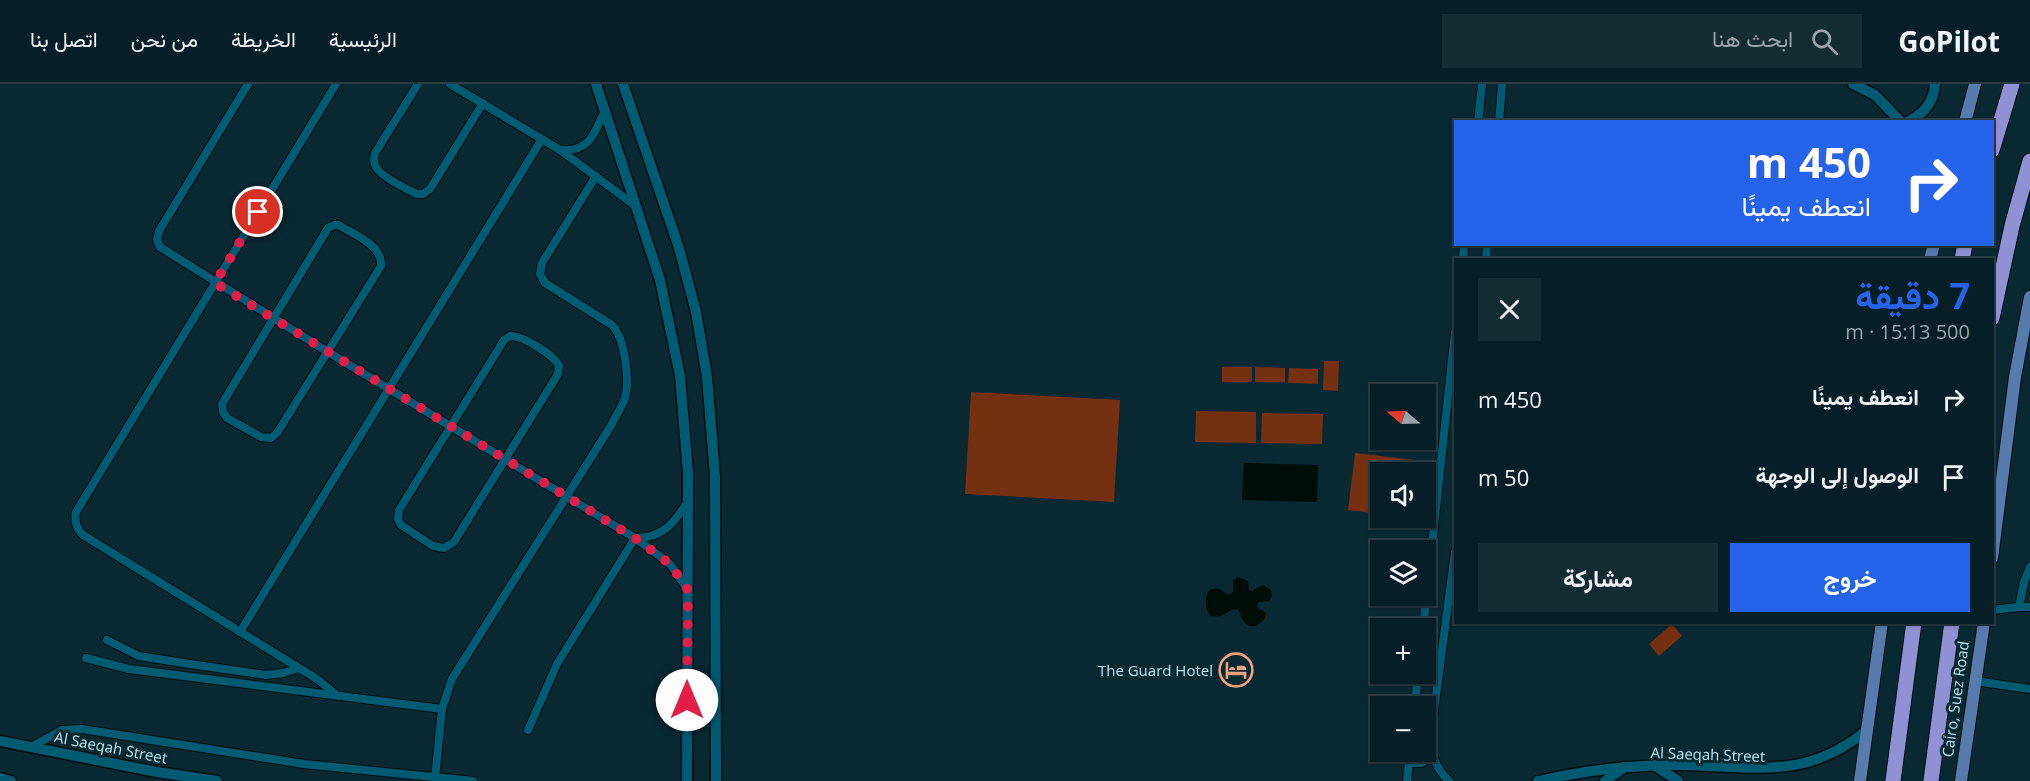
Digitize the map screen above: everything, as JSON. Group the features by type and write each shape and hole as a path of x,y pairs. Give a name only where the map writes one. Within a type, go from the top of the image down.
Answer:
{"highway":[{"path":"1994,143 2012,84"},
{"path":"1994,309 2009,238 2030,161"},
{"path":"1893,781 1914,624"},
{"path":"1931,781 1952,624"}],"main road":[{"path":"1966,120 1975,84"},
{"path":"1994,542 2015,377 2030,297"},
{"path":"1860,781 1882,624"},
{"name":"Cairo, Suez Road","path":"1961,781 1984,624"}],"street":[{"path":"248,84 158,235 158,243 162,250 635,538 670,564 688,590"},
{"path":"336,84 76,512 75,522 83,535 299,668 338,696"},
{"path":"418,84 375,153 374,159 375,167 380,172 417,194 423,194 430,189 483,103"},
{"path":"450,84 560,150 637,207"},
{"path":"596,84 660,280 674,344 684,408 688,501 687,781"},
{"path":"623,84 679,248 696,312 707,377 715,476 716,781"},
{"path":"1478,120 1482,84"},
{"path":"1499,120 1502,84"},
{"path":"1853,84 1875,94 1899,120"},
{"path":"1911,120 1929,105 1935,84"},
{"path":"560,150 576,149 588,143 605,110"},
{"path":"240,632 540,142"},
{"path":"435,778 442,709 447,688 621,407 627,383 620,338 615,329 545,283 540,274 542,263 596,176"},
{"path":"334,225 342,226 378,250 381,262 379,269 275,436 268,439 227,418 222,412 224,401 273,319 328,228 334,225"},
{"path":"513,336 520,337 552,357 559,366 558,374 506,459 454,542 444,548 433,546 404,528 399,522 399,510 506,338 513,336"},
{"path":"1424,618 1454,341"},
{"path":"635,538 645,538 662,532 676,520 688,501"},
{"path":"528,730 557,664 635,538"},
{"path":"1436,696 1454,560"},
{"path":"2019,607 2030,567"},
{"path":"1994,610 2030,608"},
{"path":"107,640 139,656 170,662 266,675 284,674 299,668"},
{"path":"86,658 129,669 442,709"},
{"path":"1976,681 2030,689"},
{"path":"31,747 62,730 82,729 304,764 473,781"},
{"name":"Al Saeqah Street","path":"1538,781 1569,774 1654,765 1711,766 1771,771 1797,769 1835,755 1858,740 1867,730"},
{"name":"Al Saeqah Street","path":"0,741 157,772 218,781"},
{"path":"1407,781 1409,763 1423,762"},
{"path":"1435,762 1449,781"},
{"path":"1654,765 1678,781"},
{"path":"1605,781 1626,767"},
{"path":"0,778 11,781"}],"shaded area":[{"path":"1324,361 1339,361 1338,391 1323,390"},
{"path":"1222,367 1252,367 1252,382 1222,382"},
{"path":"1255,367 1285,368 1285,382 1255,382"},
{"path":"1289,368 1318,369 1318,384 1288,383"},
{"path":"971,392 1120,400 1114,502 965,494"},
{"path":"1196,411 1256,412 1256,443 1195,442"},
{"path":"1262,413 1323,414 1322,444 1261,443"},
{"path":"1355,453 1432,462 1370,462 1370,513 1348,510"},
{"path":"1244,463 1318,465 1317,502 1242,500"},
{"path":"1237,577 1248,581 1249,590 1252,591 1263,585 1271,590 1272,596 1269,601 1258,602 1257,607 1266,613 1264,620 1256,626 1246,624 1239,610 1235,609 1216,617 1210,616 1208,612 1206,598 1210,590 1219,589 1228,595 1233,592 1233,581"},
{"path":"1672,624 1682,636 1659,656 1649,644"}],"place":[{"name":"The Guard Hotel","path":"1236,670"}],"route":[{"path":"258,212 215,283 635,538 662,557 677,572 688,590 687,700"}]}
